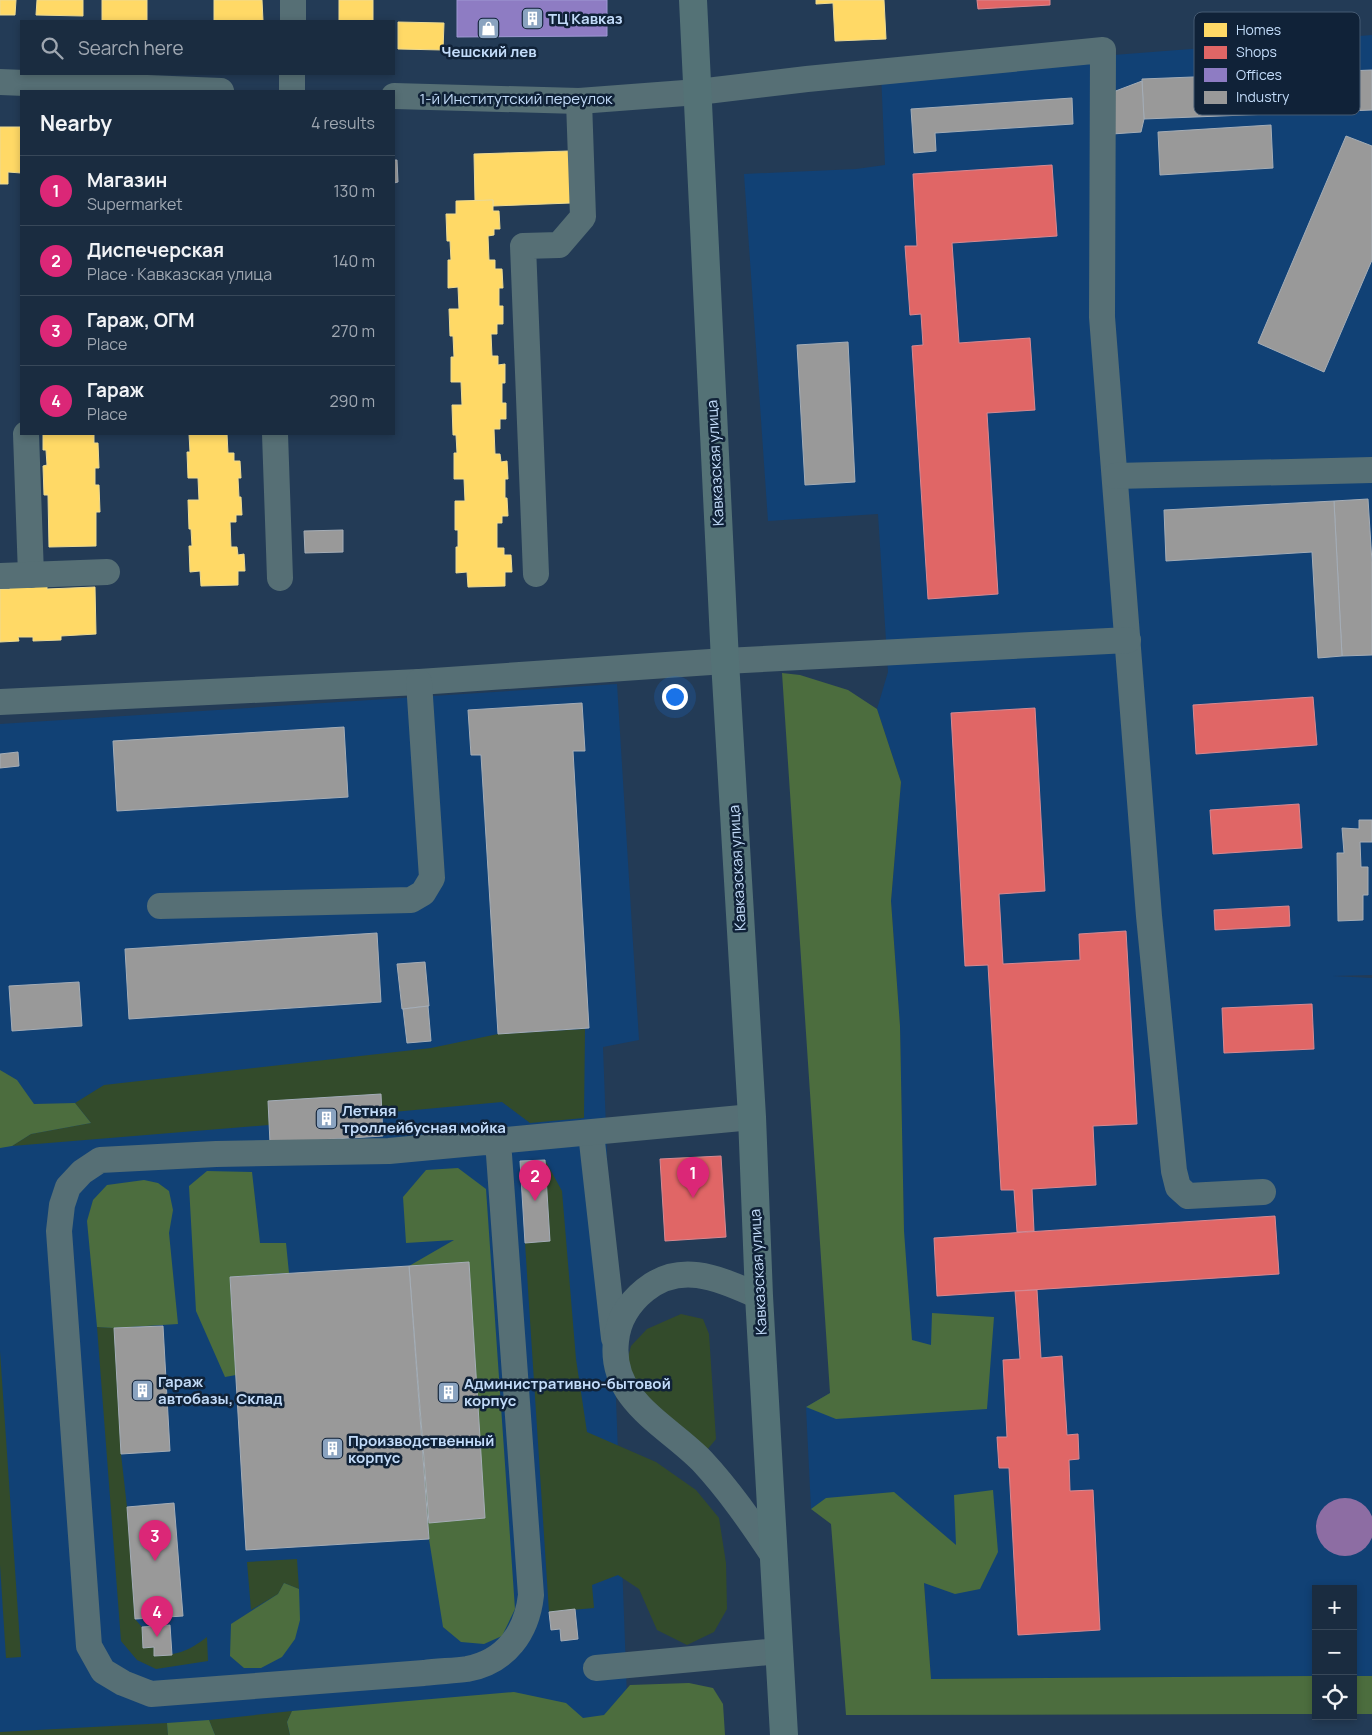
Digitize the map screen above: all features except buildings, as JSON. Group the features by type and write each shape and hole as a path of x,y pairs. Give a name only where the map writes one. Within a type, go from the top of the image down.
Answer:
{"main road":[{"name":"Кавказская улица","path":"694,0 724,661 752,1116 759,1296 784,1735"}],"street":[{"path":"293,20 294,0"},
{"name":"1-й Институтский переулок","path":"395,96 579,101 698,92 807,79 1103,50 1102,317 1115,476"},
{"path":"292,75 292,90"},
{"path":"0,82 196,90"},
{"path":"536,574 522,246 559,245 583,218 579,101"},
{"path":"26,435 31,575"},
{"path":"276,435 280,578"},
{"path":"1263,1192 1188,1196 1178,1187 1174,1171 1150,926 1115,476 1372,470"},
{"path":"0,576 108,572"},
{"path":"0,702 419,682 724,661 1128,640"},
{"path":"160,906 411,900 423,893 432,878 419,682"},
{"path":"498,1141 531,1595 527,1617 517,1638 495,1658 482,1665 467,1669 151,1694 123,1683 103,1671 89,1646 60,1231 62,1205 68,1187 82,1172 100,1160 216,1154 389,1151 752,1116"},
{"path":"591,1133 616,1363 620,1377 635,1402 707,1468 727,1490 773,1555"},
{"path":"615,1349 621,1320 628,1308 637,1297 661,1280 691,1274 706,1275 759,1296"},
{"path":"596,1668 779,1651"}],"shaded area":[{"path":"1372,35 1372,975 1333,976 1372,978 1372,1676 1357,1676 1357,1585 1312,1585 1312,1676 931,1679 924,1583 811,1509 806,1407 830,1393 904,1231 900,1026 891,901 901,782 877,709 888,672 878,514 768,521 744,174 856,169 885,165 881,73 1194,49 1194,115 1360,115 1360,36"},
{"path":"617,684 639,1040 603,1047 628,1724 441,1735 0,1735 0,724"},
{"path":"1339,1499 1351,1499 1361,1503 1371,1516 1373,1533 1369,1543 1361,1551 1351,1555 1339,1555 1329,1551 1321,1543 1317,1533 1317,1521 1321,1511 1329,1503"}],"green space":[{"path":"782,673 800,675 848,690 877,709 901,782 891,901 900,1026 904,1231 912,1340 931,1345 932,1313 994,1317 987,1409 836,1419 806,1407 830,1393"},
{"path":"585,1029 584,1118 530,1123 502,1102 382,1113 380,1094 268,1101 269,1125 12,1146 31,1134 91,1123 75,1103 104,1085 431,1048 498,1034"},
{"path":"0,1070 17,1080 34,1104 75,1103 91,1123 31,1134 12,1146 0,1148"},
{"path":"545,1160 562,1191 576,1359 587,1432 656,1462 696,1490 719,1518 726,1563 727,1609 714,1632 687,1645 657,1630 639,1589 618,1575 592,1585 594,1608 549,1612 525,1243 550,1241"},
{"path":"458,1168 486,1189 515,1609 502,1636 484,1644 461,1642 443,1627 429,1539 409,1266 454,1240 406,1243 403,1197 426,1170"},
{"path":"207,1171 252,1172 260,1243 286,1243 289,1273 230,1277 236,1375 225,1377 196,1311 189,1186"},
{"path":"144,1180 158,1183 169,1191 173,1210 169,1233 178,1324 114,1328 97,1327 87,1221 93,1200 107,1185"},
{"path":"681,1314 703,1319 709,1334 716,1439 707,1450 655,1423 627,1361 631,1346 647,1329"},
{"path":"97,1327 114,1328 121,1454 135,1619 142,1627 143,1648 154,1647 154,1656 169,1655 188,1649 207,1637 208,1661 156,1669 137,1660 121,1641"},
{"path":"0,1351 21,1657 6,1658 0,1565"},
{"path":"993,1490 998,1552 980,1589 955,1594 924,1583 931,1679 1312,1676 1312,1714 846,1715 831,1524 811,1509 826,1498 894,1492 956,1545 954,1495"},
{"path":"297,1559 299,1589 284,1583 278,1594 251,1610 247,1562"},
{"path":"284,1583 299,1589 300,1620 295,1639 282,1657 261,1668 244,1668 230,1656 231,1624 278,1594"},
{"path":"1357,1676 1372,1676 1372,1714 1357,1714"},
{"path":"689,1683 713,1688 723,1704 725,1735 290,1735 287,1722 292,1711 514,1692 566,1703 583,1718 604,1715 630,1685"},
{"path":"292,1711 287,1722 290,1735 215,1735 209,1720"},
{"path":"209,1720 215,1735 168,1735 167,1723"},
{"path":"167,1723 168,1735 0,1735 0,1732"}],"place":[{"name":"ТЦ Кавказ","path":"532,18"},
{"name":"Чешский лев","path":"489,28"},
{"name":"Летняя троллейбусная мойка","path":"326,1119"},
{"name":"Магазин","path":"693,1198"},
{"name":"Диспечерская","path":"535,1201"},
{"name":"Гараж автобазы, Склад","path":"142,1390"},
{"name":"Административно-бытовой корпус","path":"448,1392"},
{"name":"Производственный корпус","path":"332,1449"},
{"name":"Гараж, ОГМ","path":"155,1561"},
{"name":"Гараж","path":"157,1637"}]}
